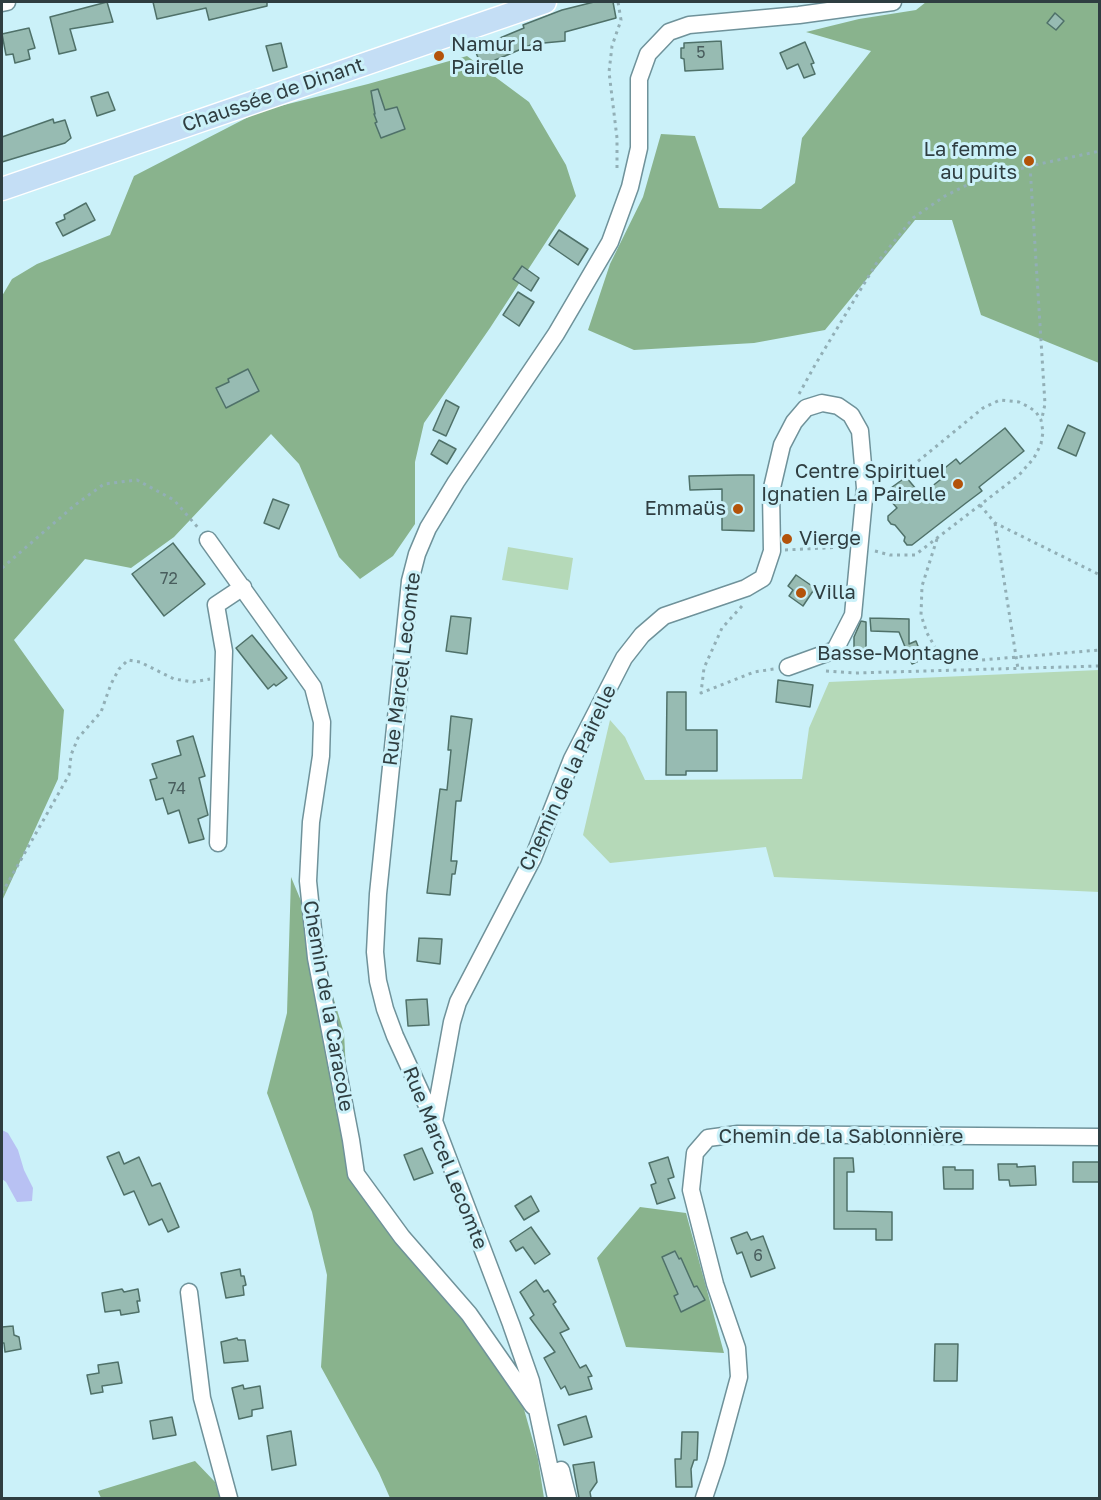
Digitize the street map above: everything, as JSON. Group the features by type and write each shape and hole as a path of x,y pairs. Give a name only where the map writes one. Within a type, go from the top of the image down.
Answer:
{"main road":[{"name":"Chaussée de Dinant","path":"2,189 545,2"}],"street":[{"path":"2,3 7,2"},
{"name":"Rue Marcel Lecomte","path":"556,1498 531,1381 434,1121 407,1064 385,1009 378,981 375,952 378,894 410,580 417,554 439,509 556,334 610,242 630,187 639,148 639,79 648,54 669,32 689,25 799,15 893,2"},
{"path":"763,578 772,551 771,492 782,445 794,422 806,408 822,404 838,406 851,416 860,431 865,488 853,615 835,650 788,667"},
{"name":"Chemin de la Caracole","path":"208,540 314,687 322,722 321,756 311,822 308,881 316,958 356,1174 402,1236 469,1314 540,1417"},
{"name":"Chemin de la Pairelle","path":"434,1121 452,1022 458,1002 533,858 572,759 624,658 642,635 664,616 746,588 763,578"},
{"path":"218,843 224,651 216,605 243,587"},
{"name":"Chemin de la Sablonnière","path":"704,1498 739,1377 737,1348 715,1284 691,1190 695,1153 708,1138 738,1134 1100,1137"},
{"path":"189,1292 202,1398 229,1498"},
{"path":"540,1417 557,1453 568,1498"}],"path":[{"path":"617,172 617,138 609,72 612,46 621,20 618,2"},
{"path":"794,422 798,398 814,365 876,264 913,218 945,196 973,182 1030,166 1100,151"},
{"path":"1030,166 1045,394 1041,420"},
{"path":"772,551 858,546 890,555 915,555 1019,475 1034,458 1041,444 1043,432 1041,420 1036,412 1019,402 1000,400 983,408 911,467 893,475"},
{"path":"2,568 75,505 104,484 137,480 174,500 208,540"},
{"path":"980,505 995,523 1100,575"},
{"path":"995,523 1018,669"},
{"path":"938,537 922,586 921,615 934,647 945,657 960,660 1100,650"},
{"name":"Basse-Montagne","path":"763,578 722,628 704,669 701,693 754,672 788,667"},
{"path":"2,893 69,775 71,755 78,738 101,712 111,684 119,669 128,660 140,662 174,679 194,682 223,677"},
{"name":"Basse-Montagne","path":"822,670 855,673 1100,666"}],"green space":[{"path":"926,2 1099,2 1099,363 981,315 952,220 915,220 825,330 754,343 634,350 588,330 610,264 643,197 661,134 695,136 719,208 761,209 795,183 802,138 871,51 806,32 859,19 916,10"},
{"path":"467,56 529,102 566,165 576,196 490,328 424,423 415,462 415,524 393,556 360,579 339,557 299,464 271,434 174,537 131,568 85,559 14,640 64,710 58,779 2,901 2,296 12,279 37,264 110,235 134,176 260,111"},
{"path":"508,547 573,558 568,590 502,580"},
{"path":"1099,670 1099,892 774,877 766,847 610,863 583,835 610,720 625,737 645,780 802,779 809,728 829,682"},
{"path":"291,877 312,927 344,1033 347,1088 359,1163 520,1395 538,1459 544,1498 390,1498 379,1473 321,1367 327,1275 312,1212 267,1093 287,1013"},
{"path":"640,1207 686,1213 724,1353 626,1347 597,1258"},
{"path":"195,1461 215,1482 220,1498 101,1498 98,1491"}],"water":[{"path":"2,1130 8,1133 18,1150 33,1188 32,1201 17,1202 2,1179"}],"building":[{"path":"107,2 113,22 70,29 76,50 59,54 50,17"},
{"path":"153,2 267,2 267,6 209,20 206,8 157,19"},
{"path":"594,2 613,2 616,18 565,32 565,41 533,44 495,60 497,68 484,73 473,45 486,40 488,43 524,28 523,25 562,10"},
{"path":"1055,13 1064,21 1056,30 1047,23"},
{"path":"29,28 35,48 28,50 30,59 15,63 13,54 6,55 2,34"},
{"path":"721,41 723,69 685,71 684,59 681,58 681,48 684,48 684,43"},
{"path":"805,42 814,63 811,64 815,74 804,78 798,64 787,69 780,53"},
{"path":"281,43 287,67 273,71 266,46"},
{"path":"378,89 385,110 397,107 405,129 381,138 375,123 377,122 371,91"},
{"path":"108,92 115,110 97,116 91,97"},
{"path":"53,119 54,123 65,120 71,138 65,143 2,162 2,137"},
{"path":"86,203 95,220 63,236 56,223 65,219 64,215"},
{"path":"559,230 588,249 578,265 549,245"},
{"path":"522,266 539,278 531,291 513,279"},
{"path":"518,292 534,302 519,326 503,315"},
{"path":"248,369 259,391 226,408 216,388"},
{"path":"446,400 459,407 446,436 433,430"},
{"path":"1068,425 1085,433 1076,456 1058,448"},
{"name":"Centre Spirituel Ignatien La Pairelle","path":"1005,428 1024,451 979,487 982,491 912,545 907,545 904,541 905,537 888,520 888,516 897,508 884,493 906,477 921,495 945,476 941,471 956,459 960,464"},
{"path":"439,440 456,449 447,464 431,454"},
{"name":"Emmaüs","path":"754,475 754,531 722,530 722,489 690,490 689,476"},
{"path":"273,499 289,505 279,529 264,523"},
{"path":"173,543 205,584 164,616 132,574"},
{"name":"Villa","path":"796,575 815,588 803,606 789,596 793,590 788,586"},
{"path":"451,616 471,618 467,654 446,651"},
{"path":"870,618 909,619 909,644 916,641 923,659 912,664 899,632 871,631"},
{"path":"861,621 866,622 866,649 854,649 854,637"},
{"path":"252,635 287,678 276,686 274,684 268,689 236,648"},
{"path":"778,680 813,685 810,707 776,702"},
{"path":"667,692 686,692 686,730 717,730 717,771 686,771 686,775 666,775"},
{"path":"451,716 472,719 461,801 456,801 451,861 457,861 455,874 452,874 450,895 427,893 440,789 447,790 451,750 448,750"},
{"path":"193,736 205,776 199,778 208,815 198,819 204,839 189,843 179,810 168,814 163,798 156,800 150,780 157,778 152,764 181,755 177,741"},
{"path":"419,938 442,939 440,964 417,961"},
{"path":"427,999 429,1025 408,1026 406,1000"},
{"path":"422,1148 433,1173 414,1180 404,1155"},
{"path":"119,1152 124,1164 139,1157 152,1186 160,1183 179,1227 168,1232 162,1219 149,1225 134,1191 124,1195 107,1157"},
{"path":"668,1157 674,1177 668,1179 675,1198 657,1204 651,1185 656,1183 649,1163"},
{"path":"834,1158 853,1158 854,1172 847,1172 847,1211 892,1212 892,1240 876,1240 876,1229 834,1229"},
{"path":"1073,1162 1099,1162 1099,1182 1073,1182"},
{"path":"998,1164 1017,1164 1017,1167 1035,1166 1036,1185 1010,1186 1009,1180 999,1180"},
{"path":"943,1167 973,1170 973,1189 944,1189"},
{"path":"531,1196 539,1211 524,1220 515,1206"},
{"path":"531,1227 550,1254 535,1264 523,1247 516,1251 510,1241"},
{"path":"747,1232 751,1240 763,1236 775,1268 751,1277 742,1252 737,1254 731,1238"},
{"path":"675,1251 679,1259 681,1258 694,1287 697,1286 705,1300 681,1312 674,1296 678,1294 662,1257"},
{"path":"240,1269 246,1285 243,1286 244,1295 226,1298 221,1273"},
{"path":"536,1280 544,1292 548,1290 556,1302 553,1304 569,1329 560,1333 580,1368 586,1365 592,1376 588,1377 592,1389 569,1395 565,1386 561,1389 544,1358 555,1352 530,1318 534,1315 520,1292"},
{"path":"122,1289 124,1292 138,1289 139,1312 121,1315 120,1310 105,1312 102,1293"},
{"path":"13,1326 14,1335 19,1337 21,1349 5,1352 4,1343 2,1343 2,1327"},
{"path":"237,1338 245,1340 248,1361 224,1363 221,1342"},
{"path":"935,1344 958,1344 957,1381 934,1381"},
{"path":"118,1362 122,1383 102,1386 103,1392 91,1394 87,1375 99,1373 98,1365"},
{"path":"243,1385 244,1389 260,1386 263,1408 252,1410 252,1416 239,1419 232,1388"},
{"path":"586,1416 592,1437 564,1445 558,1425"},
{"path":"172,1417 176,1435 153,1439 150,1421"},
{"path":"291,1431 296,1465 272,1470 267,1436"},
{"path":"682,1432 698,1432 697,1460 694,1460 691,1469 692,1487 676,1487 675,1459 681,1459"},
{"path":"594,1462 597,1482 590,1492 591,1498 579,1498 573,1465"}],"place":[{"name":"Namur La Pairelle","path":"439,56"},
{"name":"La femme au puits","path":"1029,161"},
{"name":"Centre Spirituel Ignatien La Pairelle","path":"958,484"},
{"name":"Emmaüs","path":"738,509"},
{"name":"Vierge","path":"787,539"},
{"name":"Villa","path":"801,593"}]}
